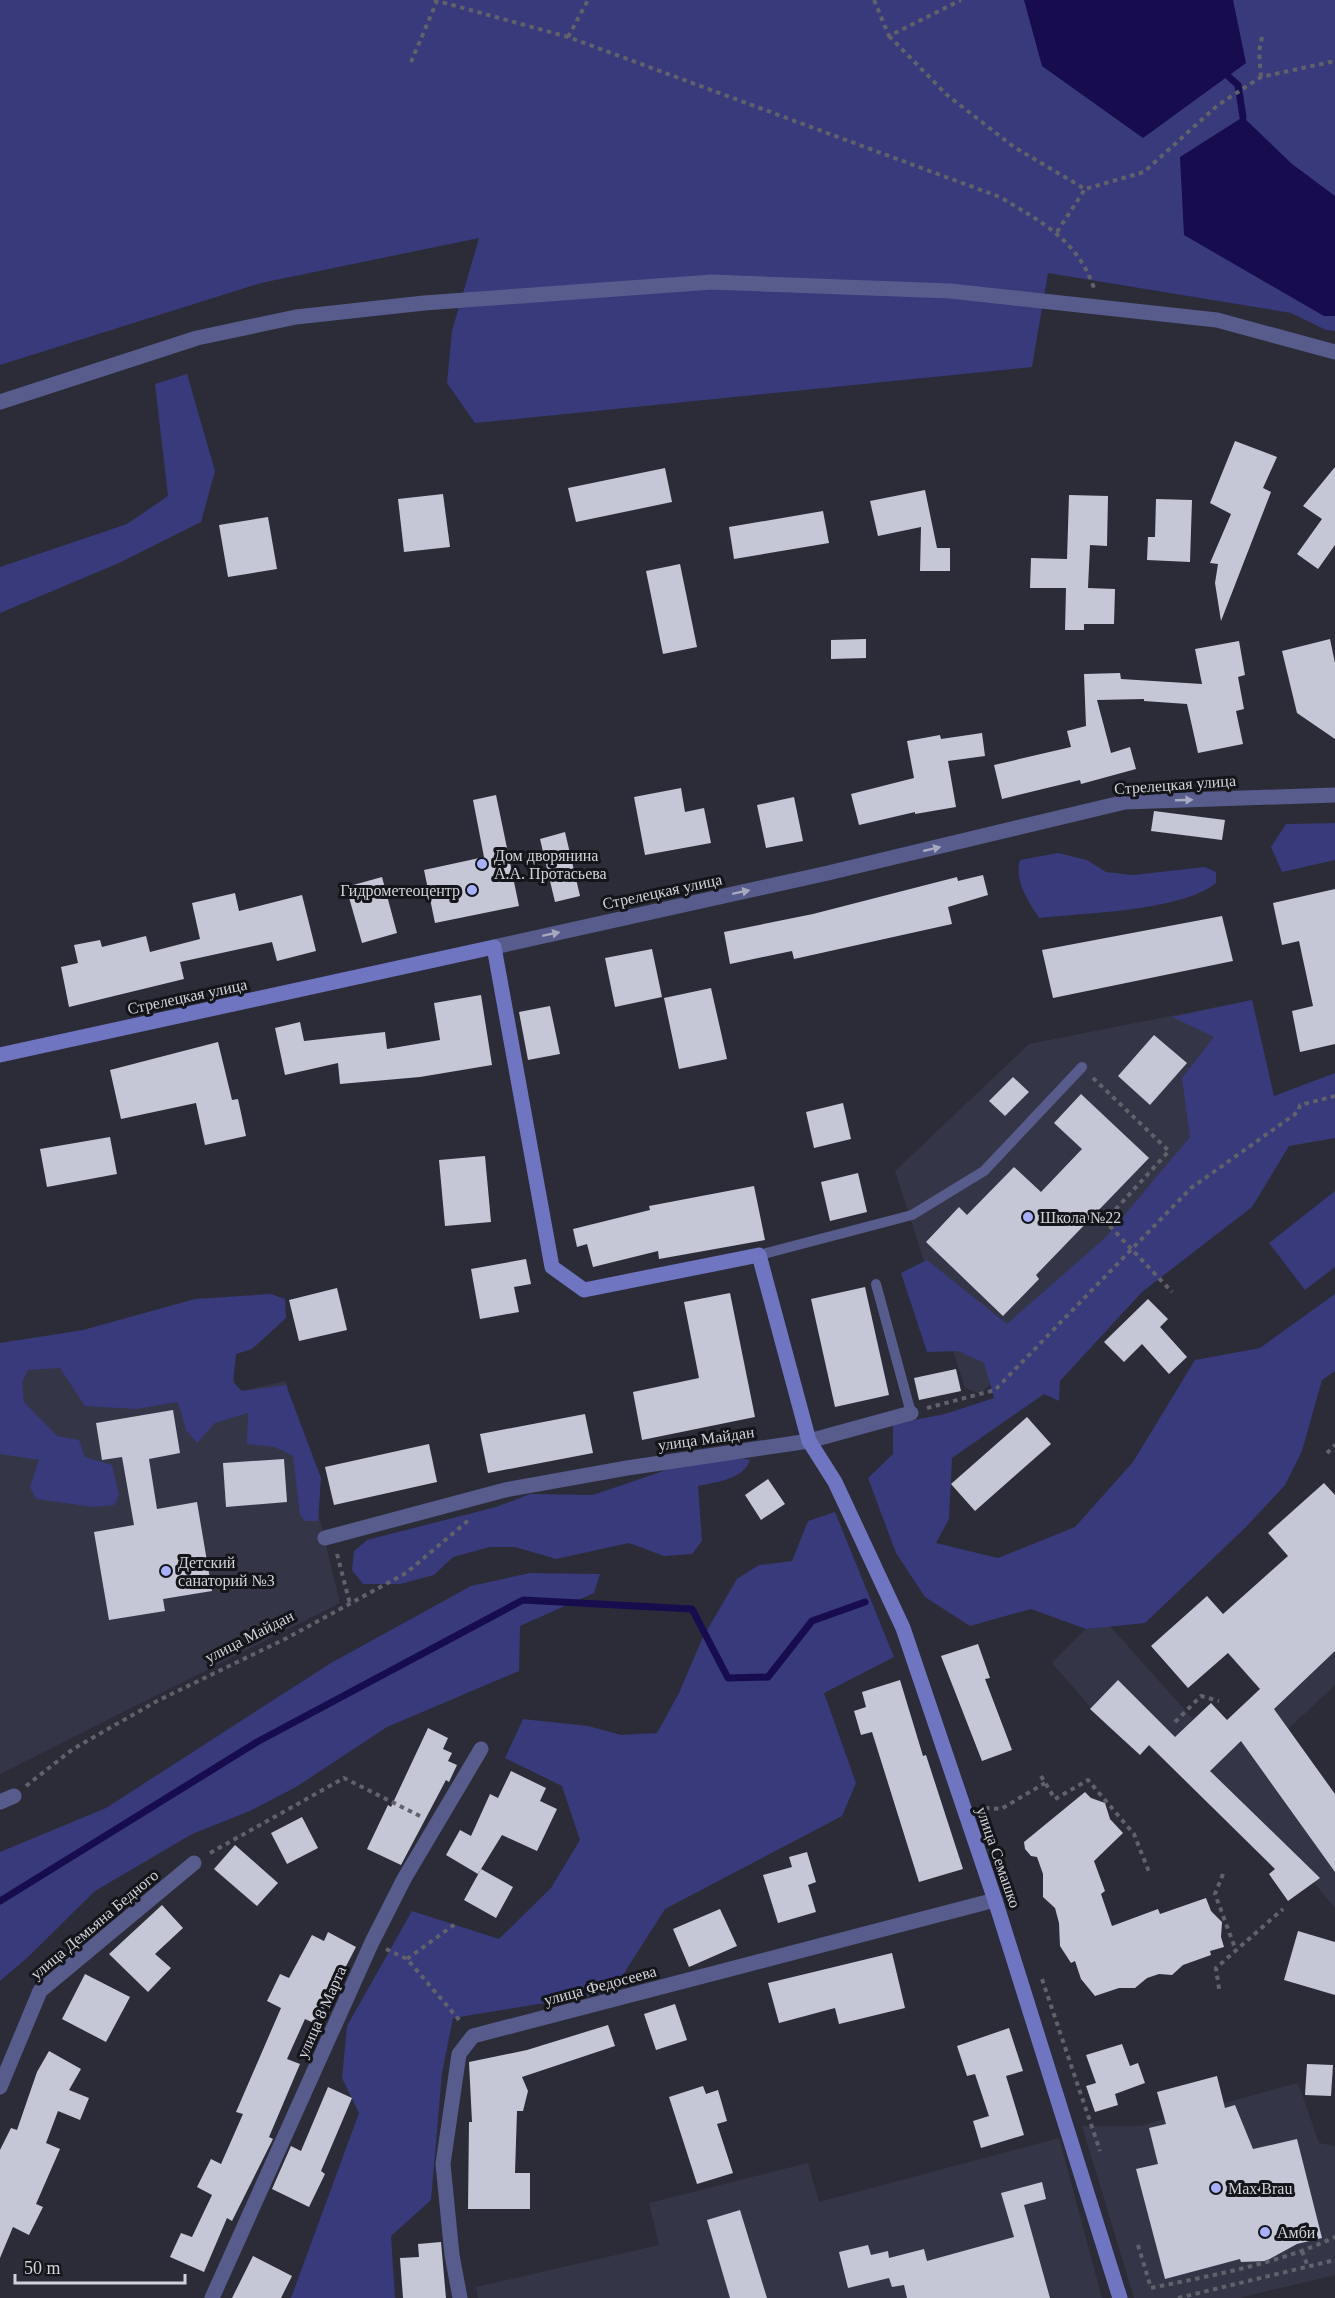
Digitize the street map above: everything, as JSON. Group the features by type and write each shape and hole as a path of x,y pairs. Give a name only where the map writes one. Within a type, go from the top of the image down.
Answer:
{"street":[{"path":"0,402 197,338 296,317 424,303 712,282 950,291 1217,320 1335,352"},
{"name":"Стрелецкая улица","path":"0,1055 840,871 1125,802 1335,795"},
{"path":"494,947 552,1267 584,1290 759,1254"},
{"name":"улица Семашко","path":"759,1254 809,1441 835,1482 903,1628 995,1900 1120,2298"},
{"name":"улица Майдан","path":"329,1537 505,1490 627,1468 809,1441 910,1413"},
{"name":"улица 8 Марта","path":"212,2298 372,1942 404,1879 482,1749"},
{"name":"улица Демьяна Бедного","path":"0,2087 40,1991 194,1863"},
{"name":"улица Федосеева","path":"460,2298 452,2255 442,2164 459,2054 474,2036 995,1900"}],"lane":[{"path":"759,1254 912,1215 933,1204 984,1171 1082,1067"},
{"path":"876,1284 910,1413"}],"path":[{"path":"411,62 435,0 568,37 1000,197 1057,231 1088,271 1101,307"},
{"path":"568,37 588,0"},
{"path":"874,0 890,36 947,95 1014,147 1085,189"},
{"path":"890,36 961,0"},
{"path":"1261,77 1259,51 1262,37"},
{"path":"1057,231 1085,189 1144,172 1218,105 1261,77 1335,61"},
{"path":"1082,1067 1169,1150 1105,1221 1172,1292"},
{"path":"910,1413 995,1390 1191,1188 1298,1112 1300,1105 1335,1096"},
{"path":"1327,1454 1335,1445"},
{"name":"улица Майдан","path":"7,1799 83,1744 157,1701 350,1604 406,1573 478,1512"},
{"path":"329,1537 350,1604"},
{"path":"1175,1722 1201,1696 1219,1701"},
{"path":"1041,1776 1055,1799 1088,1780 1134,1834 1149,1872"},
{"path":"194,1863 257,1824 344,1778 436,1824"},
{"path":"985,1808 1001,1809 1045,1783"},
{"path":"1223,1874 1215,1894 1235,1948"},
{"path":"1219,1989 1216,1968 1235,1948 1283,1909"},
{"path":"453,2013 407,1959 454,1924"},
{"path":"1138,2246 1151,2288 1243,2268 1302,2251 1335,2237"},
{"path":"1302,2251 1308,2267"},
{"path":"1178,2298 1335,2260"}],"shaded area":[{"path":"0,0 1335,0 1335,331 1326,330 1291,313 1048,273 1032,367 475,423 447,383 452,331 479,238 261,283 0,365"},
{"path":"1024,0 1233,0 1246,63 1143,138 1042,66"},
{"path":"1243,117 1292,164 1335,196 1335,316 1324,316 1184,235 1180,157"},
{"path":"187,374 215,471 201,522 119,563 0,613 0,567 127,524 168,496 155,384"},
{"path":"1335,823 1335,860 1282,872 1271,847 1286,824"},
{"path":"1058,853 1087,860 1106,872 1133,875 1205,867 1216,872 1216,883 1180,900 1157,905 1039,918 1020,883 1020,860"},
{"name":"Школа №22","path":"1252,1000 1279,1120 1123,1241 981,1394 965,1388 895,1171 1029,1044"},
{"path":"1252,1000 1274,1096 1335,1073 1335,1138 1289,1146 1252,1207 1142,1292 1060,1381 1059,1401 1044,1394 952,1458 949,1519 936,1543 998,1558 1075,1527 1133,1462 1195,1360 1260,1348 1335,1294 1335,1371 1322,1380 1302,1451 1285,1485 1245,1528 1145,1623 1086,1629 1031,1609 970,1626 925,1597 896,1553 868,1478 893,1454 893,1424 945,1414 994,1398 984,1363 958,1351 927,1352 901,1273 927,1260 1007,1324 1106,1237 1190,1137 1182,1078 1214,1037 1172,1017"},
{"path":"1335,1191 1335,1267 1305,1290 1269,1243"},
{"path":"271,1294 285,1299 286,1318 252,1349 236,1354 233,1382 242,1391 286,1385 321,1478 318,1521 305,1521 300,1515 293,1456 275,1447 247,1444 248,1413 215,1423 197,1443 186,1430 178,1402 136,1409 85,1406 60,1368 28,1370 22,1382 24,1402 57,1436 79,1440 85,1457 112,1465 119,1495 114,1505 94,1507 36,1499 30,1487 39,1460 0,1454 0,1343 83,1330 195,1299"},
{"name":"Детский санаторий №3","path":"219,1314 237,1392 286,1381 340,1603 0,1774 0,1363"},
{"path":"727,1455 750,1460 746,1467 735,1476 698,1486 702,1541 692,1554 664,1556 629,1543 556,1559 515,1547 490,1547 453,1557 434,1575 400,1584 363,1584 352,1570 354,1551 367,1540 496,1507 530,1494 593,1495 690,1462"},
{"path":"835,1512 894,1657 824,1693 856,1783 842,1816 665,1909 612,1992 453,2018 442,2073 431,2200 391,2236 395,2298 291,2298 359,2113 342,2078 347,2026 412,1911 499,1939 551,1888 580,1840 562,1786 505,1758 523,1719 588,1726 621,1735 657,1733 679,1693 703,1637 737,1579 759,1565 792,1561 808,1521"},
{"path":"530,1573 600,1574 594,1593 520,1626 519,1671 387,1727 296,1787 250,1811 192,1834 95,1891 28,1957 0,1981 0,1852 106,1808 331,1663 471,1586"},
{"path":"1335,1618 1335,1685 1288,1729 1335,1794 1335,1908 1273,1833 1256,1850 1149,1746 1140,1755 1106,1725 1052,1663 1086,1629 1110,1626 1193,1719 1211,1703 1227,1720"},
{"path":"1298,2083 1319,2143 1335,2146 1335,2275 1239,2298 1134,2298 1082,2126 1140,2126"},
{"path":"1059,2138 1102,2298 478,2298 476,2287 659,2245 649,2203 808,2163 819,2202"}],"building":[{"path":"1235,441 1277,457 1263,488 1271,492 1221,621 1215,583 1218,564 1210,563 1231,514 1210,503"},
{"path":"1335,467 1335,545 1318,569 1297,554 1322,519 1303,506"},
{"path":"665,468 672,502 576,522 568,488"},
{"path":"925,490 937,548 950,548 950,571 920,571 921,527 878,536 870,501"},
{"path":"443,494 450,547 404,552 398,499"},
{"path":"1069,495 1108,496 1107,546 1090,545 1088,588 1115,589 1114,624 1084,624 1084,630 1065,630 1066,588 1030,588 1031,558 1067,559"},
{"path":"1156,499 1192,500 1190,562 1147,560 1148,537 1155,537"},
{"path":"823,511 829,543 734,559 729,527"},
{"path":"268,517 277,569 228,577 219,525"},
{"path":"680,564 697,647 663,654 646,571"},
{"path":"866,639 866,658 831,659 831,640"},
{"path":"1330,639 1335,663 1335,739 1297,713 1282,651"},
{"path":"1239,641 1245,675 1238,677 1244,709 1236,711 1243,744 1198,753 1187,704 1144,701 1144,699 1097,700 1111,753 1130,747 1136,769 1081,784 1080,780 1002,799 994,765 1071,747 1067,731 1086,726 1084,674 1120,673 1121,679 1202,684 1195,649"},
{"path":"982,733 985,756 948,761 956,807 915,814 915,812 859,825 851,794 914,778 907,741 940,735 941,739"},
{"path":"681,788 685,812 704,808 711,843 645,855 634,797"},
{"name":"Дом дворянина А.А. Протасьева","path":"496,795 519,906 435,923 424,870 484,857 473,800"},
{"path":"794,797 803,841 766,848 757,805"},
{"path":"1154,811 1225,820 1222,840 1151,831"},
{"path":"565,832 580,896 555,902 540,839"},
{"path":"983,875 988,895 948,907 952,924 794,959 792,951 730,964 724,932 813,914 957,877 958,881"},
{"path":"382,877 397,933 362,943 346,887"},
{"path":"1335,889 1335,1044 1300,1052 1292,1011 1313,1006 1299,941 1282,945 1273,903"},
{"path":"235,893 239,911 302,895 316,951 277,961 272,942 180,962 184,979 69,1007 61,967 78,963 74,945 100,940 102,947 146,936 150,952 200,939 192,903"},
{"path":"1222,916 1233,961 1053,998 1042,950"},
{"path":"652,949 662,997 615,1007 605,958"},
{"path":"711,988 727,1059 679,1069 664,998"},
{"path":"481,995 492,1065 420,1077 340,1084 338,1063 285,1075 275,1028 300,1022 304,1041 385,1032 387,1049 440,1040 434,1003"},
{"path":"550,1006 560,1054 528,1060 519,1012"},
{"path":"1154,1035 1187,1063 1150,1105 1118,1076"},
{"path":"218,1042 232,1100 238,1099 246,1136 205,1145 196,1103 121,1119 110,1070"},
{"path":"1013,1077 1029,1092 1005,1116 989,1101"},
{"path":"1081,1094 1149,1158 1036,1275 1039,1279 1003,1316 926,1242 959,1207 967,1215 1014,1167 1041,1192 1082,1149 1054,1123"},
{"path":"843,1103 851,1139 814,1148 806,1112"},
{"path":"110,1137 117,1174 47,1187 40,1149"},
{"path":"485,1156 491,1222 445,1226 439,1160"},
{"path":"858,1173 867,1212 830,1221 821,1182"},
{"path":"754,1186 765,1240 659,1259 658,1251 593,1267 587,1244 577,1247 573,1229 650,1210 649,1206"},
{"path":"526,1259 531,1284 514,1287 519,1312 480,1319 471,1269"},
{"path":"865,1287 889,1395 835,1407 811,1299"},
{"path":"337,1288 347,1330 299,1341 289,1300"},
{"path":"730,1293 755,1417 642,1440 633,1392 699,1378 684,1302"},
{"path":"1148,1299 1168,1319 1160,1327 1187,1357 1169,1374 1142,1344 1124,1362 1104,1342"},
{"path":"956,1369 961,1391 919,1400 914,1378"},
{"path":"173,1410 180,1453 149,1459 157,1509 197,1502 212,1591 163,1599 165,1611 109,1620 94,1532 134,1525 122,1457 102,1460 96,1423"},
{"path":"585,1414 593,1453 488,1473 480,1434"},
{"path":"1027,1417 1051,1444 975,1511 951,1484"},
{"path":"429,1444 437,1482 334,1505 325,1467"},
{"path":"284,1459 287,1502 226,1507 223,1463"},
{"path":"768,1479 785,1504 761,1520 745,1495"},
{"path":"1324,1483 1335,1495 1335,1651 1274,1709 1335,1794 1335,1872 1241,1741 1210,1771 1320,1878 1288,1901 1269,1874 1275,1869 1149,1745 1140,1755 1090,1709 1118,1680 1175,1737 1211,1703 1227,1720 1260,1689 1228,1653 1188,1688 1151,1646 1207,1596 1223,1614 1288,1556 1268,1533"},
{"path":"978,1644 990,1678 985,1679 1012,1750 982,1761 941,1656"},
{"path":"900,1680 923,1756 926,1755 963,1869 919,1882 872,1732 861,1735 854,1711 866,1707 862,1692"},
{"path":"428,1728 448,1738 443,1749 452,1753 448,1761 457,1765 449,1782 446,1780 401,1865 367,1849 388,1805 391,1807"},
{"path":"511,1771 546,1788 540,1801 557,1809 537,1851 502,1835 478,1874 446,1855 460,1830 471,1836 490,1794 498,1798"},
{"path":"1085,1792 1091,1798 1105,1803 1110,1819 1123,1833 1094,1861 1105,1891 1101,1894 1112,1926 1158,1909 1160,1914 1206,1898 1211,1911 1222,1922 1221,1937 1224,1947 1210,1951 1211,1955 1183,1965 1172,1975 1159,1974 1147,1978 1135,1988 1119,1988 1095,1996 1081,1979 1075,1961 1071,1963 1060,1946 1059,1923 1055,1908 1043,1897 1043,1874 1037,1857 1031,1856 1025,1849 1024,1842"},
{"path":"302,1817 318,1848 287,1864 271,1833"},
{"path":"235,1845 278,1883 257,1906 214,1869"},
{"path":"807,1852 816,1882 808,1885 816,1912 778,1923 763,1875 792,1867 789,1857"},
{"path":"481,1869 513,1887 496,1918 464,1900"},
{"path":"162,1905 183,1928 155,1954 171,1968 148,1992 109,1954"},
{"path":"720,1909 737,1946 689,1967 673,1929"},
{"path":"1298,1931 1335,1942 1335,1995 1284,1980"},
{"path":"328,1932 356,1947 316,2024 305,2019 287,2059 300,2064 269,2137 273,2139 232,2221 227,2218 204,2272 170,2257 181,2233 192,2237 212,2195 197,2187 211,2159 221,2164 243,2114 236,2112 281,2008 267,2001 280,1974 289,1978 312,1935 324,1941"},
{"path":"892,1953 905,2008 839,2024 835,2008 779,2023 768,1983"},
{"path":"85,1974 130,1997 106,2042 62,2019"},
{"path":"675,2004 687,2040 656,2050 644,2014"},
{"path":"608,2025 615,2046 522,2077 528,2091 523,2111 517,2111 515,2173 530,2173 530,2209 468,2209 469,2122 472,2122 469,2062 527,2050"},
{"path":"1009,2028 1023,2071 1006,2076 1024,2135 981,2148 973,2121 989,2116 975,2074 967,2076 957,2046"},
{"path":"1122,2044 1130,2066 1138,2063 1145,2083 1115,2094 1118,2105 1095,2112 1086,2086 1096,2083 1086,2055"},
{"path":"49,2051 81,2069 69,2090 89,2098 80,2120 58,2111 46,2143 60,2149 36,2204 43,2207 29,2235 13,2227 0,2258 0,2150 11,2128 17,2130 37,2072"},
{"path":"1307,2064 1333,2065 1331,2096 1305,2095"},
{"path":"1217,2076 1225,2108 1235,2105 1253,2149 1297,2139 1322,2238 1297,2244 1266,2261 1241,2262 1240,2259 1165,2279 1136,2169 1158,2164 1149,2128 1166,2124 1157,2092"},
{"path":"703,2086 706,2094 718,2090 727,2121 717,2124 733,2173 697,2184 669,2097"},
{"path":"328,2087 352,2098 321,2171 325,2174 309,2207 272,2189 291,2146 301,2151"},
{"path":"1042,2182 1046,2199 1024,2205 1050,2298 907,2298 904,2285 892,2287 889,2278 848,2288 839,2252 868,2245 871,2255 888,2251 889,2258 924,2249 927,2261 1014,2237 1001,2193"},
{"path":"740,2210 767,2298 730,2298 707,2220"},
{"path":"441,2242 446,2298 403,2298 400,2258 419,2257 418,2244"},
{"path":"253,2256 292,2276 281,2298 232,2298"}],"waterway":[{"path":"1228,76 1238,85 1243,117"},
{"path":"0,1901 257,1742 523,1600 692,1609 728,1678 768,1677 812,1621 865,1602"}],"place":[{"name":"Дом дворянина А.А. Протасьева","path":"482,864"},
{"name":"Гидрометеоцентр","path":"472,890"},
{"name":"Школа №22","path":"1028,1217"},
{"name":"Детский санаторий №3","path":"166,1571"},
{"name":"Max Brau","path":"1216,2188"},
{"name":"Амби","path":"1265,2232"}]}
